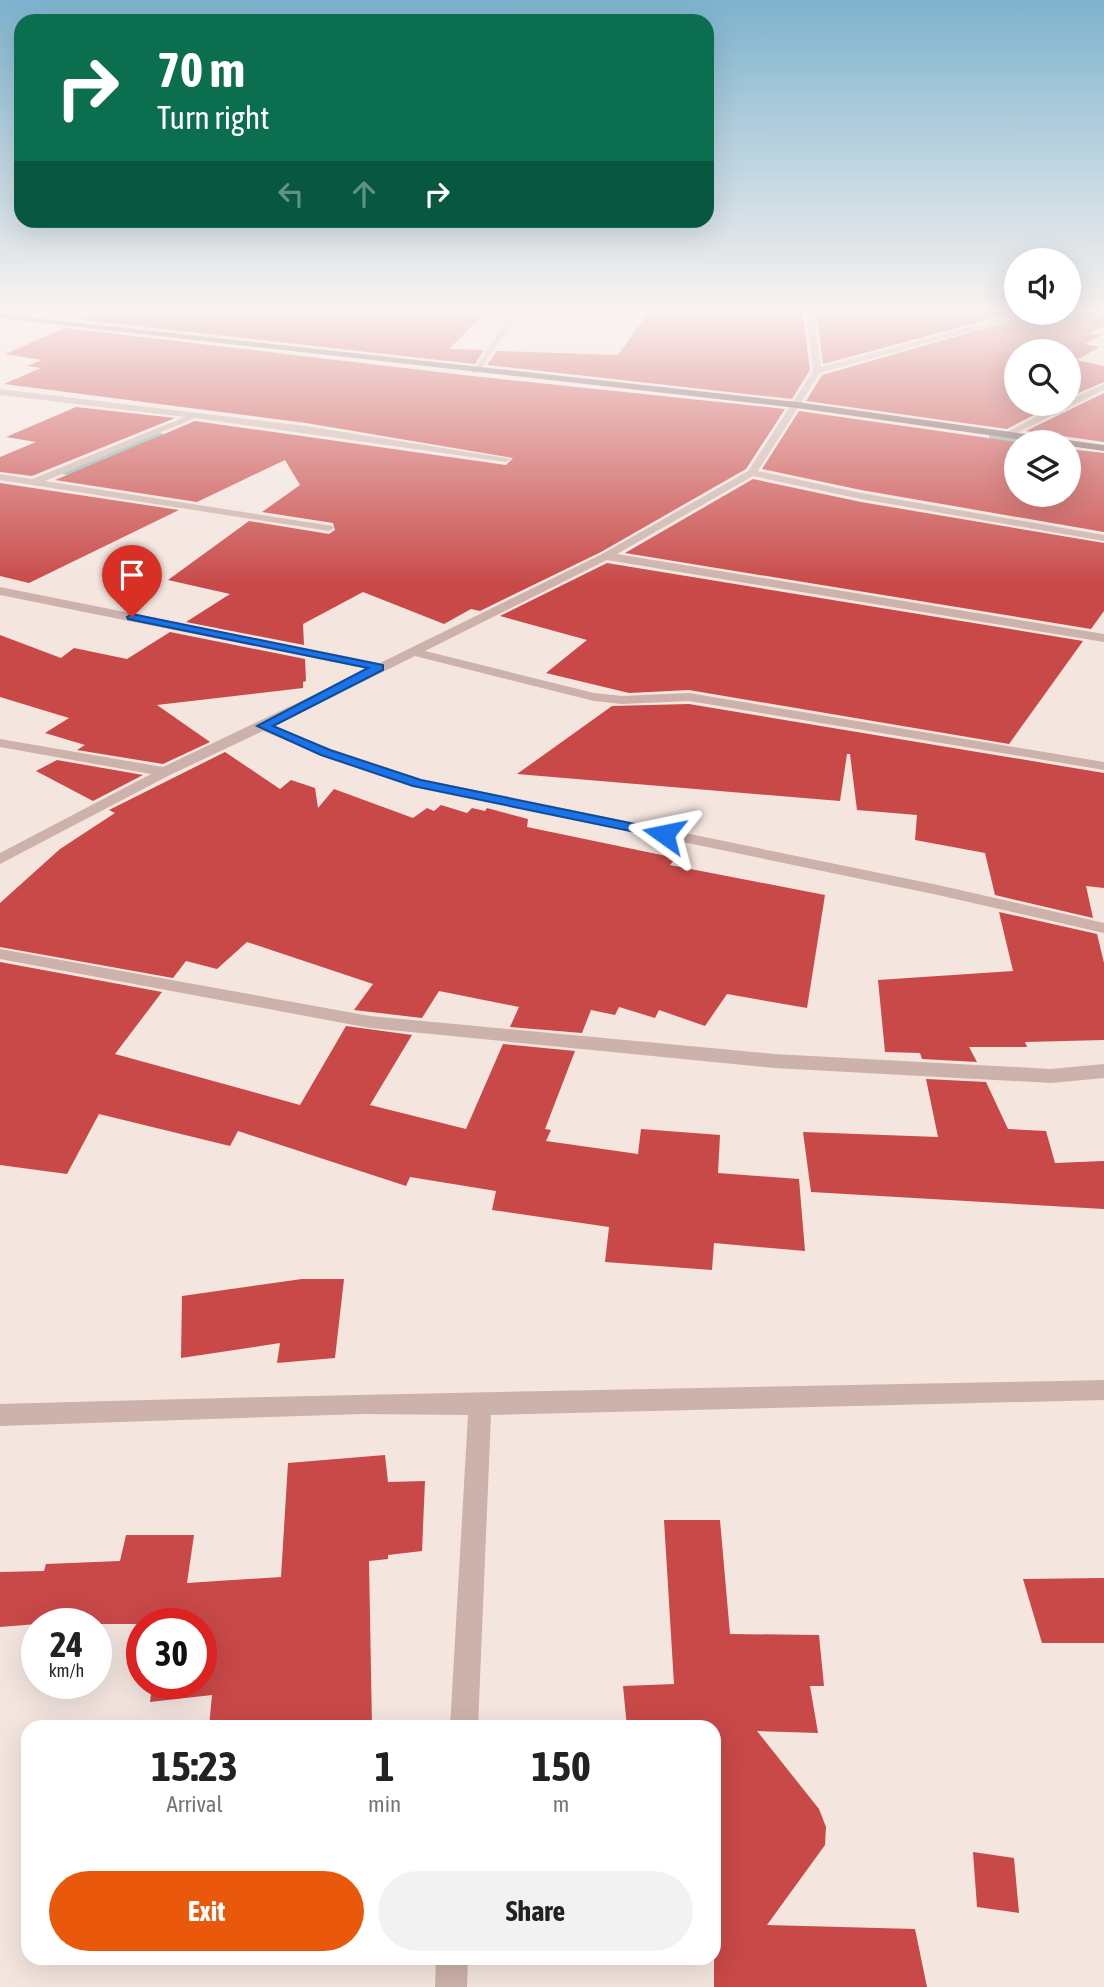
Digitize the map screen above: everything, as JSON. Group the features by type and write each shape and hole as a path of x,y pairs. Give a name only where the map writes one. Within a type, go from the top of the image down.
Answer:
{"main road":[{"path":"757,401 1004,433"},
{"path":"1081,445 1104,448"}],"street":[{"path":"62,401 306,429 506,459"},
{"path":"0,859 165,772 607,556 752,473 800,401"},
{"path":"1016,430 1045,416"},
{"path":"36,481 194,417"},
{"path":"752,473 861,496 1104,538"},
{"path":"0,477 329,528"},
{"path":"607,556 1104,638"},
{"path":"0,592 379,667"},
{"path":"412,651 594,697 622,700 689,697 1104,766"},
{"path":"263,726 326,752 418,783 938,890 1104,929"},
{"path":"0,743 165,772"},
{"path":"0,954 370,1022 774,1062 1051,1076 1104,1071"},
{"path":"0,1415 362,1404 480,1405 1104,1390"},
{"path":"464,1720 480,1405"},
{"path":"451,1987 452,1965"}],"building":[{"path":"134,401 707,401 785,409 746,469 601,552 480,611 471,609 444,624 363,592 303,624 304,645 186,622 230,594 168,580 249,521 329,534 335,530 333,523 262,512 300,485 285,460 197,502 55,480 195,421 506,465 513,458 306,423"},
{"path":"806,401 1004,401 1004,416 1032,416 1007,429"},
{"path":"1088,401 1104,401 1104,442 1081,439 1081,430 1028,430 1057,416 1081,416 1081,404"},
{"path":"76,407 175,418 32,476 0,472 0,457 36,442 6,437"},
{"path":"799,411 1004,440 1004,507 1081,507 1081,450 1104,453 1104,532 861,490 762,469"},
{"path":"753,479 861,502 1104,543 1104,611 1091,629 625,553"},
{"path":"0,483 179,510 29,583 0,576"},
{"path":"607,563 1083,641 1009,744 689,690 629,693 546,673 587,640 500,616"},
{"path":"170,632 305,659 306,681 303,682 303,688 157,705 210,742 163,764 77,750 85,745 45,733 69,718 0,697 0,635 61,658 74,648 127,659"},
{"path":"689,704 1104,773 1104,888 1086,886 1093,918 995,895 985,853 915,840 917,815 857,810 850,754 847,754 840,801 517,774 612,706"},
{"path":"225,752 280,789 291,780 315,788 318,808 334,789 413,818 427,808 434,811 441,805 467,813 472,808 485,811 487,808 528,819 527,827 676,858 670,865 825,895 807,1008 727,994 705,1026 659,1010 655,1018 619,1007 615,1015 591,1010 582,1033 510,1027 519,1007 439,991 422,1018 354,1010 373,984 247,942 217,969 186,961 173,978 0,947 0,903 60,849 115,813 109,810"},
{"path":"57,760 143,775 93,801 36,771"},
{"path":"999,912 1097,934 1104,963 1104,1040 1025,1042 1027,1047 969,1047 977,1062 922,1059 920,1053 885,1052 878,980 1013,971"},
{"path":"0,962 162,992 115,1054 300,1105 346,1026 412,1035 370,1105 466,1129 503,1044 575,1051 545,1129 551,1130 546,1141 638,1154 641,1129 720,1135 718,1173 799,1179 805,1251 714,1243 712,1270 605,1262 609,1227 492,1210 496,1191 410,1177 406,1186 238,1131 230,1146 99,1114 67,1174 0,1165"},
{"path":"926,1079 986,1082 1008,1129 1046,1131 1055,1163 1104,1161 1104,1209 811,1192 803,1132 938,1137"},
{"path":"302,1279 344,1279 335,1358 277,1363 280,1343 181,1358 182,1296"},
{"path":"385,1455 388,1482 425,1481 422,1551 388,1555 388,1559 369,1561 372,1720 210,1720 212,1699 217,1699 217,1608 126,1608 126,1624 112,1624 112,1608 21,1608 21,1625 0,1627 0,1572 44,1571 46,1564 120,1561 126,1535 194,1535 187,1583 281,1577 288,1463"},
{"path":"664,1520 720,1520 730,1634 819,1635 824,1686 810,1686 818,1733 757,1731 819,1809 826,1827 825,1845 767,1925 915,1929 927,1987 714,1987 714,1965 721,1965 721,1720 626,1720 623,1686 674,1684"},
{"path":"1104,1578 1104,1643 1042,1643 1023,1579"},
{"path":"150,1699 177,1699 150,1702"},
{"path":"973,1852 1014,1858 1019,1913 977,1907"}],"waterway":[{"path":"111,455 160,435"},
{"path":"992,437 1004,439"},
{"path":"64,473 105,457"}],"route":[{"path":"132,617 379,667 263,726 326,752 418,783 664,834"}]}
